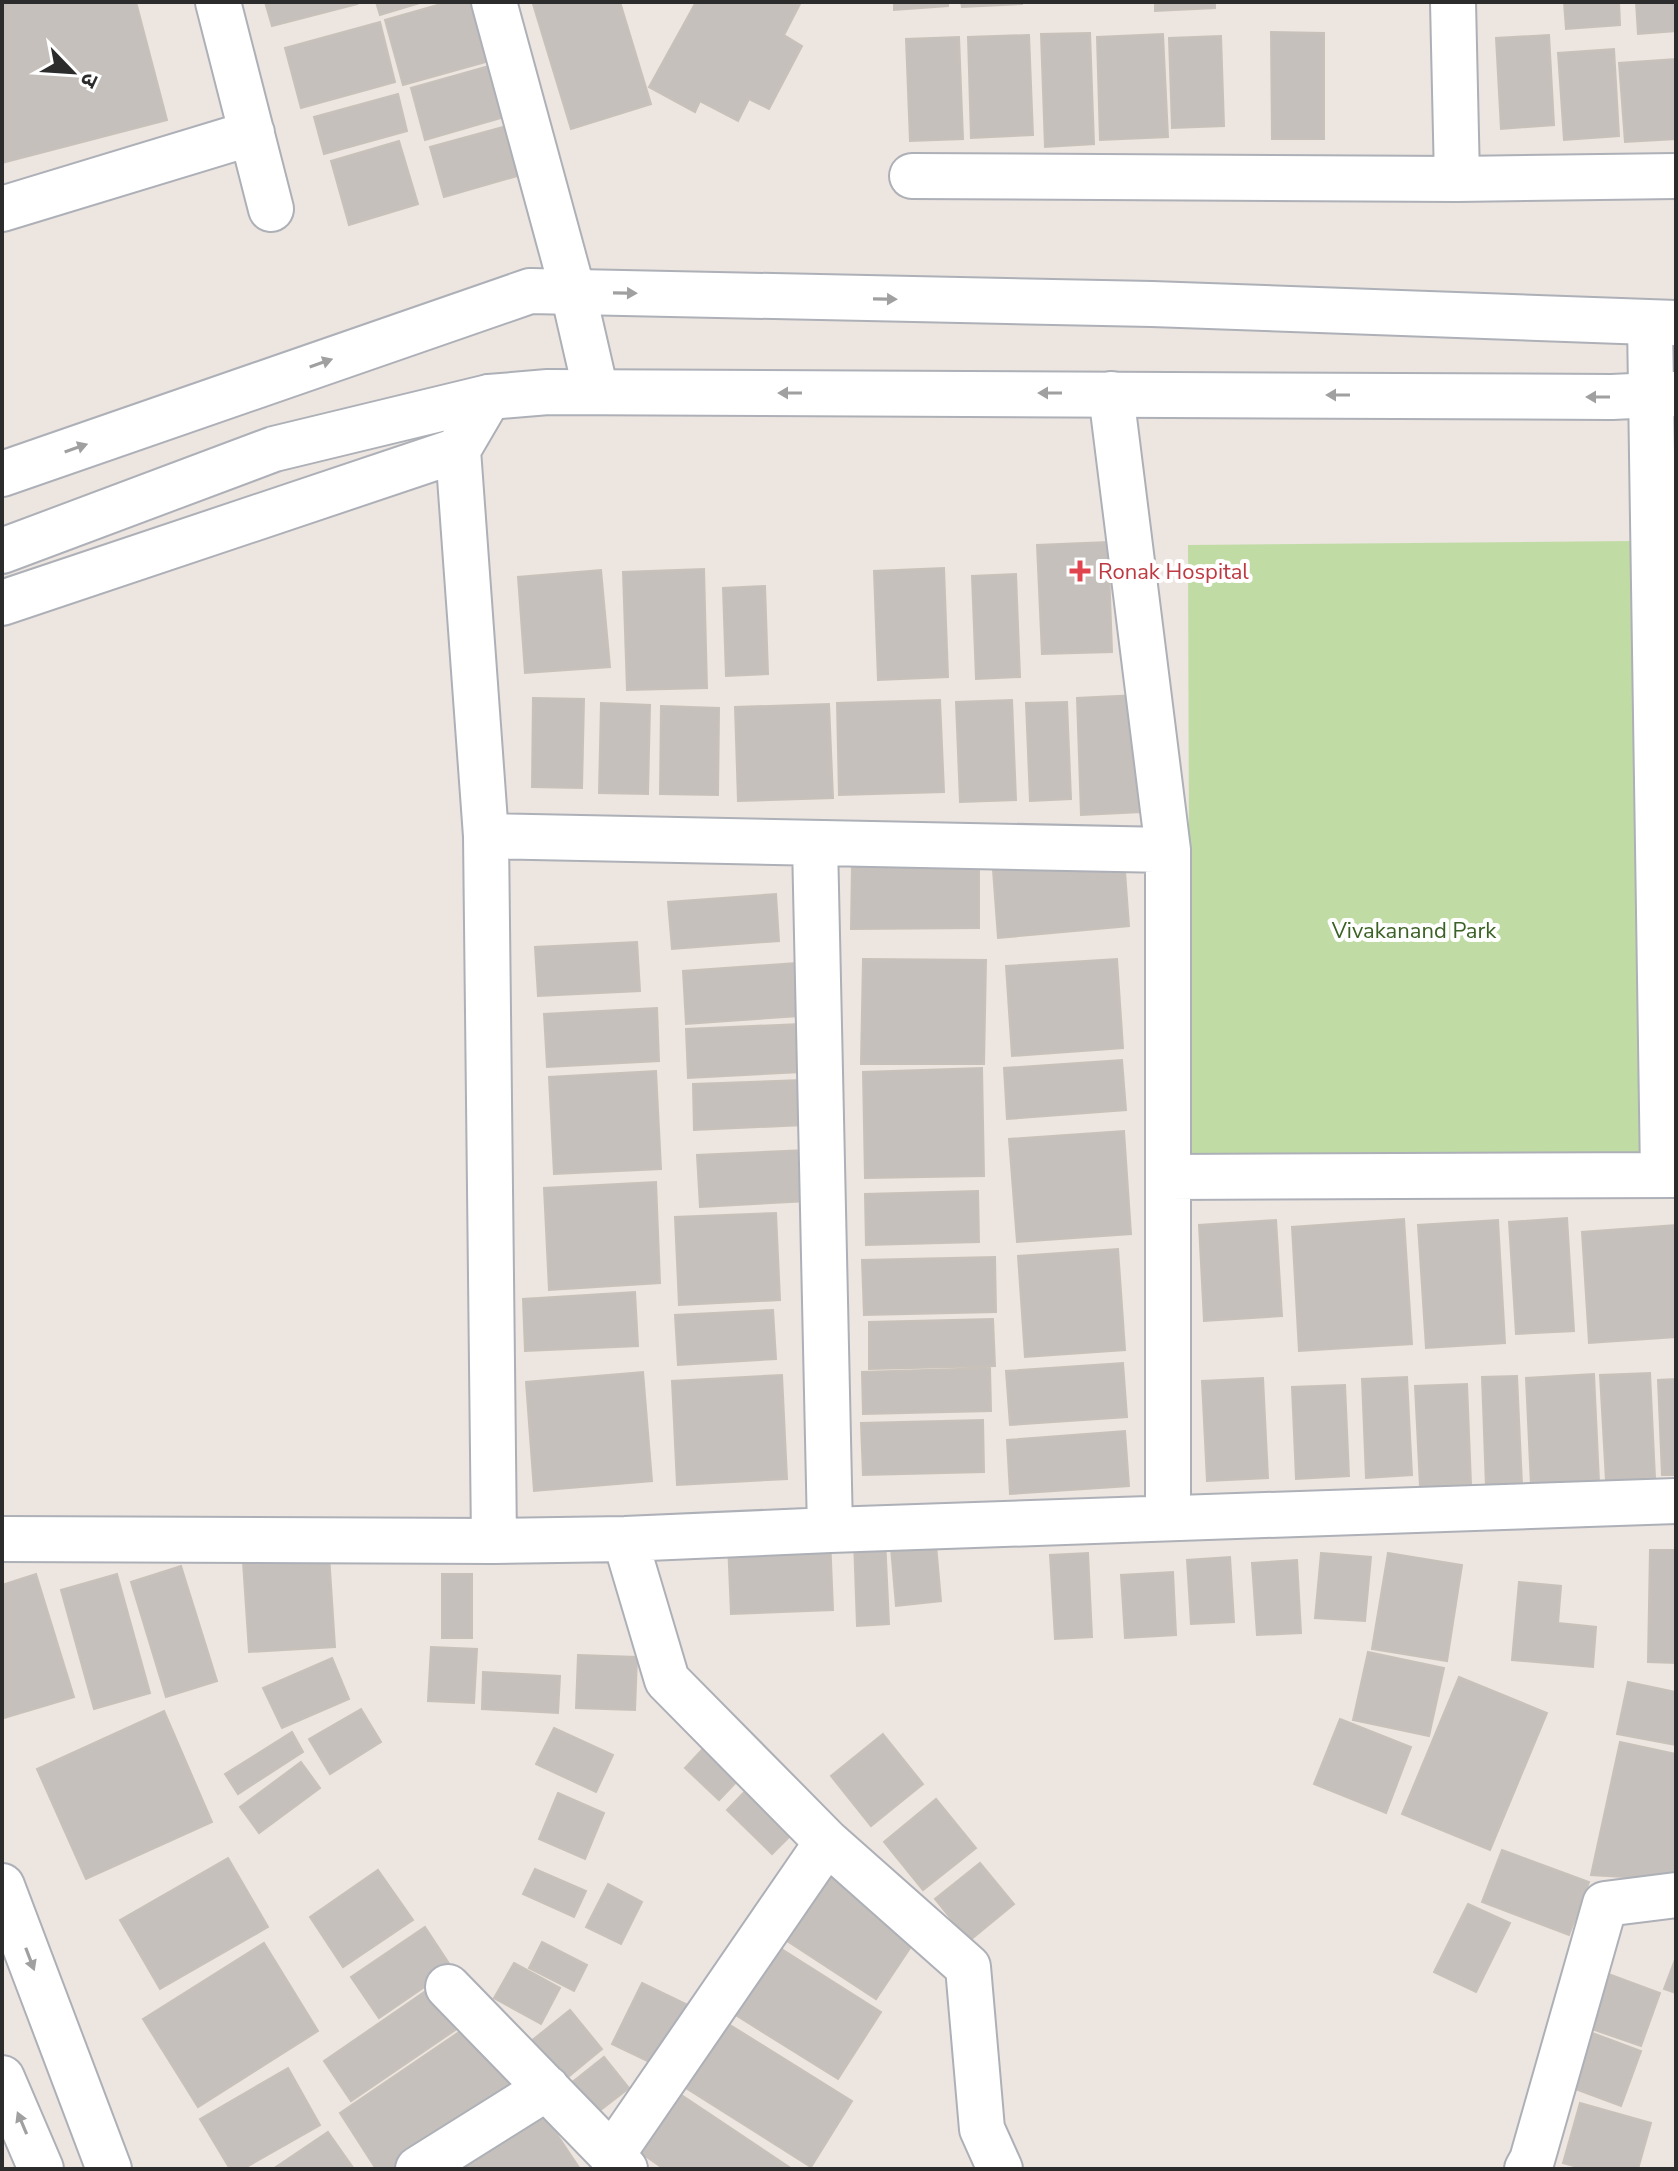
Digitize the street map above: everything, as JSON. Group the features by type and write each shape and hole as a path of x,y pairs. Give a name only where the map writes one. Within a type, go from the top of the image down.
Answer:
{"street":[{"path":"218,2 271,209"},
{"path":"494,2 573,292 596,392"},
{"path":"1453,2 1457,179"},
{"path":"2,209 252,133"},
{"path":"912,176 1457,179 1676,176"},
{"path":"2,474 530,291 1152,304 1663,323 1670,1174 1168,1177"},
{"path":"2,551 274,449 489,397 548,392 1596,397 1664,394"},
{"path":"1111,394 1168,850 1168,1518"},
{"path":"489,397 458,450 486,836 494,1541"},
{"path":"2,603 458,450"},
{"path":"486,836 1168,850"},
{"path":"815,843 830,1530"},
{"path":"2,1539 625,1539 1676,1501"},
{"path":"625,1539 667,1680 827,1842 968,1967 982,2129 1000,2169"},
{"path":"448,1987 618,2162 827,1842"},
{"path":"2,1886 109,2169"},
{"path":"1527,2169 1605,1904 1676,1895"},
{"path":"2,2078 41,2169"},
{"path":"418,2169 547,2088"}],"green space":[{"name":"Vivakanand Park","path":"1632,541 1643,1156 1190,1158 1188,545"}],"building":[{"path":"2,2 136,2 167,120 2,163"},
{"path":"265,2 356,2 357,4 272,26"},
{"path":"376,2 423,2 380,15"},
{"path":"448,2 473,2 489,61 403,85 385,20"},
{"path":"620,2 651,104 571,129 533,4"},
{"path":"696,2 801,2 784,35 802,46 769,109 749,99 738,121 700,101 695,112 649,87"},
{"path":"894,2 948,2 948,6 894,10"},
{"path":"961,2 1022,2 1022,4 962,7"},
{"path":"1155,2 1215,2 1215,8 1155,11"},
{"path":"1564,2 1619,2 1620,25 1566,29"},
{"path":"1636,2 1676,2 1676,31 1638,34"},
{"path":"380,22 395,82 301,108 285,48"},
{"path":"1271,32 1324,33 1324,139 1272,139"},
{"path":"1090,33 1094,144 1045,147 1041,34"},
{"path":"1163,34 1168,137 1100,140 1097,37"},
{"path":"1029,35 1033,135 971,138 968,37"},
{"path":"1549,35 1554,125 1501,129 1496,38"},
{"path":"1221,36 1224,126 1172,128 1169,38"},
{"path":"959,37 963,139 910,141 906,39"},
{"path":"1614,49 1619,136 1564,140 1558,53"},
{"path":"1676,59 1676,139 1625,142 1619,63"},
{"path":"489,66 504,117 425,140 411,88"},
{"path":"398,94 407,131 324,154 314,117"},
{"path":"503,127 517,176 444,197 430,147"},
{"path":"399,141 418,204 349,225 331,161"},
{"path":"1108,542 1112,652 1042,654 1037,545"},
{"path":"944,568 948,677 878,680 874,571"},
{"path":"704,569 707,688 627,690 623,572"},
{"path":"601,570 610,667 525,673 518,577"},
{"path":"1016,574 1020,677 976,679 972,576"},
{"path":"765,586 768,674 726,676 723,588"},
{"path":"1138,695 1142,812 1081,815 1077,698"},
{"path":"533,698 584,699 582,788 532,787"},
{"path":"940,700 944,792 839,795 837,703"},
{"path":"1012,700 1016,800 960,802 956,702"},
{"path":"1067,702 1071,799 1030,801 1026,703"},
{"path":"601,703 650,705 648,794 599,793"},
{"path":"829,704 833,798 738,801 735,707"},
{"path":"661,706 719,708 718,795 660,794"},
{"path":"1124,858 1129,926 998,938 993,870"},
{"path":"979,863 979,928 851,929 852,864"},
{"path":"776,894 779,941 672,949 668,902"},
{"path":"637,942 640,991 538,996 535,947"},
{"path":"863,959 986,960 984,1064 861,1064"},
{"path":"1117,959 1123,1048 1012,1056 1006,966"},
{"path":"796,963 799,1016 686,1024 683,971"},
{"path":"657,1008 659,1061 547,1067 544,1014"},
{"path":"800,1024 801,1072 688,1078 686,1029"},
{"path":"1122,1060 1126,1110 1007,1119 1004,1068"},
{"path":"982,1068 984,1176 865,1178 863,1072"},
{"path":"656,1071 661,1169 554,1174 549,1077"},
{"path":"802,1080 804,1125 694,1130 693,1084"},
{"path":"1124,1131 1131,1234 1017,1242 1009,1139"},
{"path":"807,1150 808,1201 700,1207 697,1155"},
{"path":"656,1182 660,1283 549,1290 544,1188"},
{"path":"978,1191 979,1242 866,1245 865,1194"},
{"path":"776,1213 780,1300 679,1305 675,1217"},
{"path":"1567,1218 1574,1331 1516,1334 1509,1222"},
{"path":"1404,1219 1412,1344 1299,1351 1292,1227"},
{"path":"1276,1220 1282,1316 1204,1321 1199,1225"},
{"path":"1498,1220 1505,1343 1426,1348 1418,1225"},
{"path":"1676,1225 1676,1337 1589,1343 1582,1232"},
{"path":"1118,1249 1125,1350 1025,1357 1018,1256"},
{"path":"995,1257 996,1312 864,1315 862,1260"},
{"path":"635,1292 638,1346 525,1351 523,1299"},
{"path":"773,1310 776,1359 678,1365 675,1315"},
{"path":"993,1319 995,1366 869,1369 869,1322"},
{"path":"1123,1363 1127,1417 1010,1425 1006,1371"},
{"path":"990,1368 991,1411 863,1414 862,1372"},
{"path":"643,1372 652,1481 534,1491 526,1382"},
{"path":"1650,1373 1655,1478 1606,1481 1600,1375"},
{"path":"1594,1374 1599,1482 1531,1486 1526,1378"},
{"path":"782,1375 787,1479 677,1485 672,1381"},
{"path":"1517,1376 1522,1485 1486,1487 1482,1377"},
{"path":"1407,1377 1412,1475 1366,1478 1362,1379"},
{"path":"1263,1378 1268,1478 1207,1481 1202,1381"},
{"path":"1676,1379 1676,1475 1662,1475 1658,1380"},
{"path":"1467,1384 1471,1484 1420,1486 1415,1386"},
{"path":"1345,1385 1349,1476 1296,1479 1292,1387"},
{"path":"983,1420 984,1472 863,1475 861,1423"},
{"path":"1125,1431 1129,1486 1010,1494 1007,1440"},
{"path":"935,1533 941,1601 896,1606 890,1536"},
{"path":"830,1537 833,1610 731,1614 728,1542"},
{"path":"885,1538 889,1624 857,1626 854,1539"},
{"path":"1650,1550 1676,1550 1676,1663 1648,1662"},
{"path":"1088,1553 1092,1637 1055,1639 1050,1555"},
{"path":"1321,1553 1371,1557 1365,1621 1315,1618"},
{"path":"1388,1553 1462,1565 1447,1661 1372,1649"},
{"path":"329,1555 335,1647 249,1652 243,1562"},
{"path":"1230,1557 1234,1622 1191,1624 1187,1560"},
{"path":"1297,1560 1301,1633 1257,1635 1252,1563"},
{"path":"181,1566 217,1681 166,1697 131,1582"},
{"path":"1173,1572 1176,1635 1125,1638 1121,1575"},
{"path":"36,1574 74,1697 4,1718 2,1585"},
{"path":"117,1574 150,1693 94,1709 61,1590"},
{"path":"442,1574 472,1574 472,1638 442,1638"},
{"path":"1519,1582 1561,1586 1558,1623 1596,1627 1593,1667 1512,1660"},
{"path":"431,1647 477,1649 474,1703 428,1701"},
{"path":"1368,1652 1444,1668 1429,1736 1353,1720"},
{"path":"578,1655 637,1657 635,1710 576,1708"},
{"path":"332,1658 349,1699 282,1728 263,1688"},
{"path":"483,1672 560,1676 558,1713 482,1709"},
{"path":"1459,1677 1547,1713 1490,1850 1402,1814"},
{"path":"1628,1682 1676,1692 1676,1745 1617,1734"},
{"path":"361,1709 381,1742 330,1774 309,1739"},
{"path":"164,1711 212,1822 86,1879 37,1769"},
{"path":"1340,1719 1411,1747 1386,1813 1314,1784"},
{"path":"554,1728 613,1755 596,1792 536,1764"},
{"path":"292,1732 303,1752 238,1794 225,1774"},
{"path":"883,1734 923,1784 871,1826 831,1776"},
{"path":"712,1739 746,1772 719,1800 685,1768"},
{"path":"1620,1742 1676,1754 1676,1880 1591,1875"},
{"path":"301,1762 320,1788 259,1833 240,1807"},
{"path":"754,1782 800,1826 772,1854 727,1810"},
{"path":"558,1793 604,1813 585,1859 539,1839"},
{"path":"936,1799 976,1848 923,1890 884,1842"},
{"path":"1502,1850 1589,1882 1569,1935 1482,1902"},
{"path":"228,1858 268,1927 160,1989 120,1920"},
{"path":"980,1863 1014,1904 969,1941 935,1899"},
{"path":"827,1868 922,1930 876,1999 781,1937"},
{"path":"535,1869 586,1891 574,1917 523,1894"},
{"path":"378,1870 413,1920 343,1967 310,1917"},
{"path":"608,1884 642,1902 621,1944 586,1927"},
{"path":"1468,1904 1510,1923 1476,1992 1434,1972"},
{"path":"425,1927 452,1968 379,2018 351,1977"},
{"path":"769,1941 881,2012 838,2079 726,2009"},
{"path":"542,1942 587,1965 574,1991 529,1968"},
{"path":"264,1943 318,2031 198,2107 143,2019"},
{"path":"1676,1957 1676,1993 1664,1989"},
{"path":"514,1963 560,1988 541,2024 494,1998"},
{"path":"1603,1972 1660,1993 1641,2046 1583,2026"},
{"path":"642,1983 694,2008 664,2069 612,2044"},
{"path":"436,1984 464,2024 351,2101 324,2061"},
{"path":"570,2010 602,2049 562,2082 530,2042"},
{"path":"722,2020 852,2101 811,2167 681,2085"},
{"path":"468,2026 511,2088 392,2169 376,2169 340,2113"},
{"path":"1587,2031 1641,2051 1621,2106 1567,2086"},
{"path":"604,2057 629,2088 594,2115 570,2084"},
{"path":"288,2068 320,2125 243,2169 230,2169 200,2119"},
{"path":"671,2088 792,2169 664,2169 631,2146"},
{"path":"1580,2103 1651,2123 1638,2169 1585,2169 1563,2163"},
{"path":"542,2112 580,2169 457,2169"},
{"path":"328,2132 354,2169 273,2169"}],"place":[{"name":"Ronak Hospital","path":"1080,571"}]}
